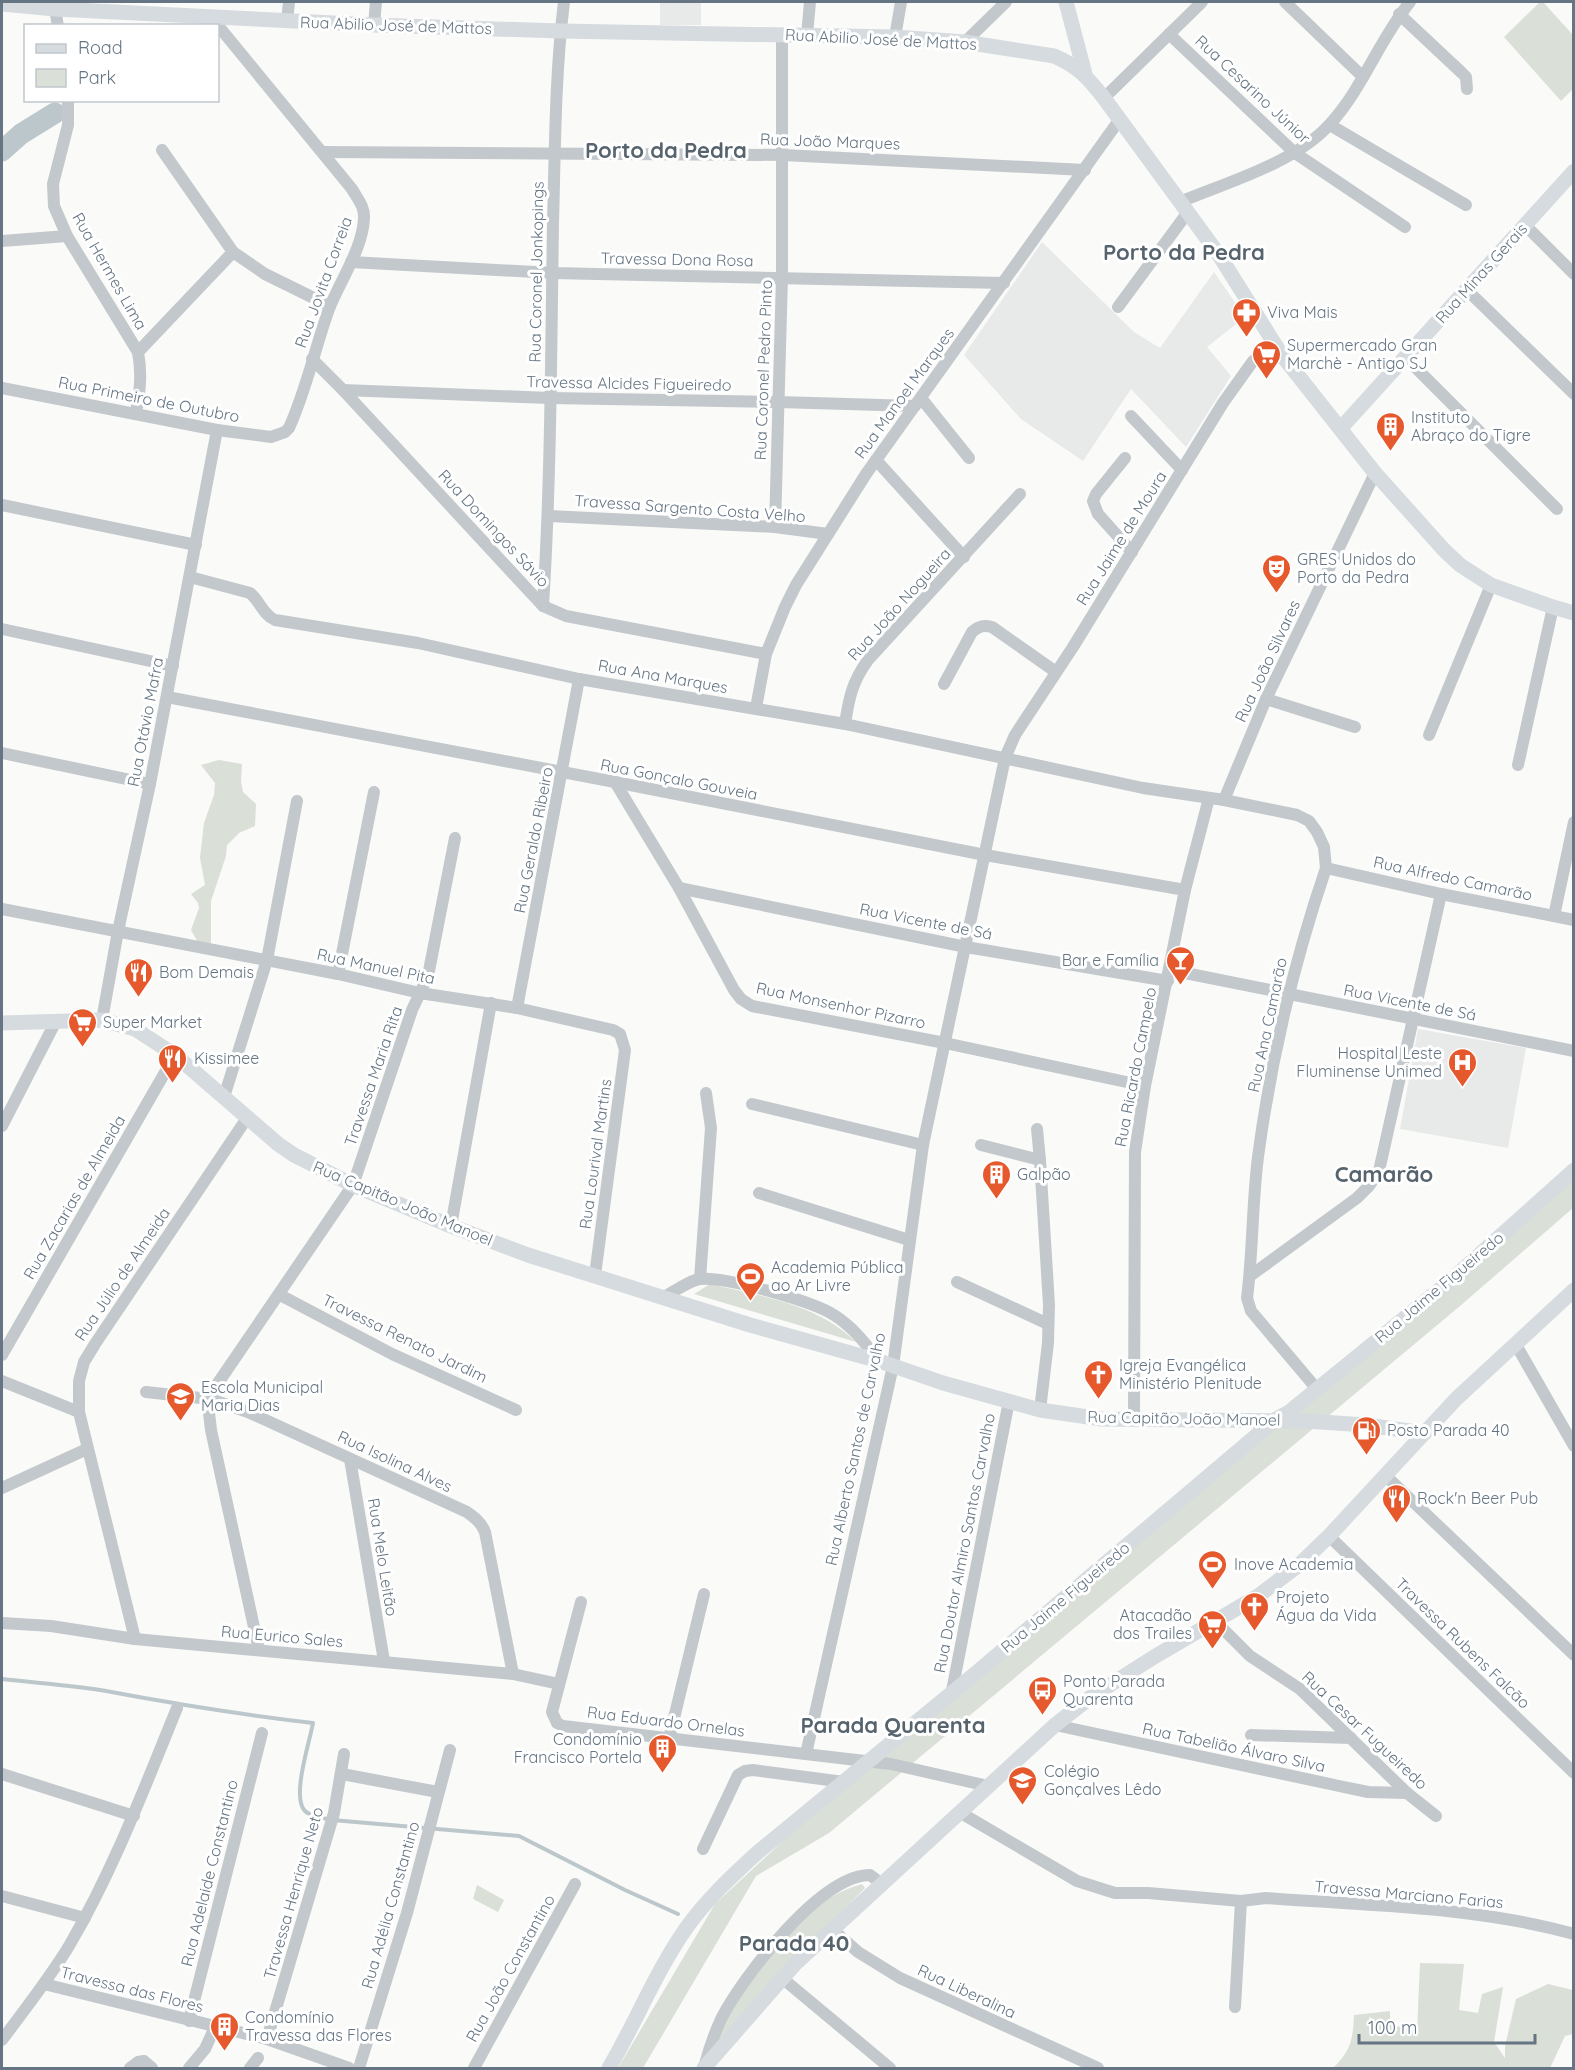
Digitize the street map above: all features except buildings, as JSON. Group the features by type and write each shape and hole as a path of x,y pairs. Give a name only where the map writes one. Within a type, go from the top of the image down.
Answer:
{"main road":[{"path":"1066,2 1085,74"},
{"name":"Rua Abilio José de Mattos","path":"2,4 174,8 212,17 374,25 895,37 965,42 1054,56 1067,61 1085,74 1120,119 1219,255 1275,345 1375,473 1444,549 1460,565 1491,585 1553,608 1574,613"},
{"name":"Rua Minas Gerais","path":"1341,428 1573,172"},
{"name":"Rua Capitão João Manoel","path":"2,1023 102,1020 135,1029 175,1055 247,1118 294,1155 353,1185 528,1255 750,1325 886,1363 943,1383 1040,1410 1102,1419 1276,1419 1366,1425 1424,1433"},
{"name":"Rua Jaime Figueiredo","path":"609,2068 669,1955 706,1903 757,1853 871,1761 1276,1419 1289,1412 1450,1281 1574,1170"},
{"path":"704,2068 782,1978 832,1929 1055,1725 1120,1678 1216,1622 1283,1579 1313,1553 1464,1391 1574,1290"}],"street":[{"path":"287,21 290,2"},
{"path":"374,25 376,2"},
{"name":"Rua Coronel Jonkopings","path":"543,606 549,516 555,154 560,31 564,2"},
{"path":"807,35 810,2"},
{"path":"895,37 901,2"},
{"path":"965,42 1006,2"},
{"path":"1104,98 1202,2"},
{"path":"1285,2 1363,77"},
{"path":"1118,307 1184,207 1281,161 1295,153 1330,125 1363,77 1399,14 1410,2"},
{"path":"59,24 65,7"},
{"path":"1399,14 1462,73 1466,78 1467,89"},
{"name":"Rua Jovita Correia","path":"212,17 218,24"},
{"name":"Rua Jovita Correia","path":"219,26 352,189 362,205 364,216 363,230 330,306 289,428"},
{"name":"Rua Coronel Pedro Pinto","path":"775,527 782,277 782,34"},
{"name":"Rua Cesarino Júnior","path":"1169,34 1295,153 1406,227"},
{"name":"Rua Hermes Lima","path":"68,102 68,125 53,184 54,206 67,236 138,352 141,387 136,413"},
{"name":"Rua Manoel Marques","path":"756,708 766,654 788,600 828,534 876,460 1120,119"},
{"path":"1330,125 1466,206"},
{"path":"162,150 233,252 265,274 330,306"},
{"name":"Rua João Marques","path":"323,152 783,155 1085,170"},
{"path":"1525,225 1574,274"},
{"path":"2,241 67,236"},
{"name":"Rua Hermes Lima","path":"138,352 233,252"},
{"name":"Travessa Dona Rosa","path":"351,262 553,273 1004,283"},
{"path":"1467,290 1574,394"},
{"name":"Rua Jaime de Moura","path":"985,855 1005,758 1015,735 1132,552 1223,403 1252,361 1275,345"},
{"path":"1406,357 1557,509"},
{"name":"Rua Domingos Sávio","path":"312,359 344,390 543,606 566,616 766,654"},
{"name":"Rua Primeiro de Outubro","path":"2,388 217,430 271,437 289,428"},
{"name":"Travessa Alcides Figueiredo","path":"344,390 550,398 918,402"},
{"path":"918,402 969,458"},
{"path":"1131,416 1182,470"},
{"name":"Rua Otávio Mafra","path":"102,1020 118,931 173,666 217,430"},
{"path":"1125,458 1093,501 1098,514 1132,552"},
{"path":"876,460 964,557"},
{"name":"Rua João Silvares","path":"1224,800 1266,699 1375,473"},
{"name":"Rua João Nogueira","path":"844,724 849,695 856,676 868,660 1020,494"},
{"path":"2,504 196,545"},
{"name":"Travessa Sargento Costa Velho","path":"549,516 775,527 828,534"},
{"name":"Rua Ana Marques","path":"190,577 250,593 269,617 275,620 394,639 579,678 844,724 1143,788"},
{"path":"1429,735 1491,585"},
{"path":"1518,765 1553,608"},
{"path":"944,684 972,632 984,625 992,627 1056,672"},
{"path":"2,629 173,666"},
{"name":"Rua Geraldo Ribeiro","path":"517,1008 569,775 579,678"},
{"name":"Rua Gonçalo Gouveia","path":"166,697 985,855 1185,890"},
{"path":"1266,699 1355,727"},
{"path":"2,753 150,784"},
{"name":"Rua Monsenhor Pizarro","path":"615,782 679,888 734,990 741,999 752,1006 945,1043 1145,1086"},
{"name":"Rua Ana Camarão","path":"1143,788 1224,800 1297,815 1309,821 1324,847 1326,868 1288,994 1265,1112 1253,1203 1247,1298 1251,1311 1316,1388"},
{"path":"338,974 374,792"},
{"name":"Rua Ricardo Campelo","path":"1134,1419 1135,1152 1145,1086 1185,890 1209,798"},
{"path":"224,1097 267,960 297,801"},
{"path":"1554,916 1574,822"},
{"name":"Travessa Maria Rita","path":"210,1399 224,1372 280,1294 353,1185 412,1010 432,960 454,838"},
{"name":"Rua Alberto Santos de Carvalho","path":"806,1754 886,1363 909,1240 923,1145 985,855"},
{"name":"Rua Alfredo Camarão","path":"1326,868 1441,894 1574,920"},
{"name":"Rua Vicente de Sá","path":"679,888 966,947 1288,994 1574,1051"},
{"path":"1250,1276 1357,1198 1369,1186 1378,1171 1441,894"},
{"name":"Rua Manuel Pita","path":"2,909 338,974 420,993 517,1008 613,1030 623,1038"},
{"path":"451,1226 491,1003"},
{"path":"2,1126 56,1021"},
{"name":"Rua Lourival Martins","path":"595,1275 625,1050 623,1038"},
{"name":"Rua Zacarias de Almeida","path":"2,1355 175,1055"},
{"path":"700,1279 711,1128 706,1093"},
{"path":"752,1104 923,1145"},
{"name":"Rua Júlio de Almeida","path":"135,1640 79,1412 80,1381 84,1362 247,1118"},
{"path":"1037,1129 1049,1299 1040,1410"},
{"path":"981,1144 1040,1160"},
{"path":"759,1193 909,1240"},
{"path":"664,1297 700,1279 742,1285 794,1299 833,1315 859,1334 886,1363"},
{"path":"957,1282 1048,1324"},
{"name":"Travessa Renato Jardim","path":"280,1294 392,1354 516,1410"},
{"path":"1515,1344 1574,1446"},
{"path":"2,1381 79,1412"},
{"name":"Rua Isolina Alves","path":"146,1392 210,1399 248,1412 467,1512 482,1524 513,1674"},
{"path":"210,1399 211,1430 259,1650"},
{"name":"Rua Doutor Almiro Santos Carvalho","path":"952,1691 1009,1401"},
{"path":"2,1488 87,1449"},
{"name":"Rua Melo Leitão","path":"350,1459 384,1661"},
{"path":"1385,1475 1574,1655"},
{"name":"Travessa Rubens Falcão","path":"1329,1536 1574,1773"},
{"path":"669,1739 704,1594"},
{"path":"559,1684 581,1602"},
{"name":"Rua Cesar Fugueiredo","path":"1216,1622 1250,1656 1300,1689 1407,1793 1436,1816"},
{"name":"Rua Eurico Sales","path":"2,1623 51,1626 135,1640 513,1674 559,1684"},
{"name":"Rua Eduardo Ornelas","path":"559,1684 552,1712 553,1718 563,1726 871,1761 988,1786"},
{"path":"2,2040 44,1984 85,1918 134,1816 177,1708"},
{"name":"Rua Tabelião Álvaro Silva","path":"1055,1725 1368,1792 1407,1793"},
{"name":"Rua Adelaide Constantino","path":"189,2021 262,1733"},
{"name":"Rua Tabelião Álvaro Silva","path":"1251,1735 1351,1738"},
{"name":"Rua Adélia Constantino","path":"358,2068 407,1913 450,1750"},
{"name":"Travessa Henrique Neto","path":"267,2039 330,1828 344,1754"},
{"path":"703,1849 738,1775 745,1771 753,1770 844,1782"},
{"path":"2,1774 134,1816"},
{"path":"342,1774 438,1792"},
{"name":"Travessa Marciano Farias","path":"961,1813 1077,1881 1115,1893 1148,1893 1241,1901 1266,1898 1471,1913 1505,1918 1574,1934"},
{"path":"704,2068 721,2019 731,2001 765,1952 801,1914 831,1890 851,1880 870,1875 882,1884"},
{"name":"Rua João Constantino","path":"474,2068 575,1884"},
{"path":"2,1896 85,1918"},
{"path":"1235,2007 1241,1901"},
{"name":"Rua Liberalina","path":"832,1929 858,1952 900,1978 1098,2068"},
{"path":"782,1978 890,2068"},
{"name":"Travessa das Flores","path":"44,1984 267,2039 349,2068"},
{"path":"189,2068 205,2049 215,2027"},
{"path":"130,2068 144,2061 152,2068"}],"shaded area":[{"path":"660,2 701,2 701,25 660,25"},
{"path":"1042,242 1134,332 1160,348 1214,272 1245,317 1207,347 1231,376 1186,447 1131,389 1083,461 1021,419 964,355"},
{"name":"Hospital Leste Fluminense Unimed","path":"1418,1029 1526,1048 1508,1148 1400,1129"}],"green space":[{"path":"1540,2 1543,2 1573,35 1573,89 1561,101 1504,37"},
{"path":"219,760 242,764 243,792 256,804 255,826 239,833 227,845 226,856 211,901 211,942 210,944 199,944 191,930 199,908 191,894 205,885 200,858 204,823 214,795 215,783 201,765"},
{"path":"1573,1173 1573,1208 1460,1306 829,1833 756,1876 643,2068 618,2068 715,1904 812,1814"},
{"path":"710,1284 788,1303 807,1310 841,1329 856,1342 694,1294"},
{"path":"862,1884 865,1888 790,1964 716,2048 721,2028 728,2015 765,1960 792,1928 824,1901"},
{"path":"477,1885 504,1900 498,1912 473,1899"},
{"path":"1420,1963 1464,1964 1459,2010 1478,2013 1482,1994 1503,1987 1494,2042 1505,2058 1505,2046 1516,1999 1548,1984 1573,1990 1573,2034 1565,2036 1550,2068 1333,2068 1344,2056 1350,2044 1354,2015 1390,2011 1390,2024 1417,2032"}],"waterway":[{"path":"2,151 21,134 55,113"},
{"path":"2,1679 93,1689 210,1709 313,1723 300,1794 301,1804 311,1815 332,1820 519,1836 678,1914"}],"place":[{"name":"Viva Mais","path":"1246,338"},
{"name":"Supermercado Gran Marchè - Antigo SJ","path":"1266,380"},
{"name":"Instituto Abraço do Tigre","path":"1390,452"},
{"name":"GRES Unidos do Porto da Pedra","path":"1276,594"},
{"name":"Bar e Família","path":"1180,986"},
{"name":"Bom Demais","path":"138,998"},
{"name":"Super Market","path":"82,1048"},
{"name":"Kissimee","path":"173,1084"},
{"name":"Hospital Leste Fluminense Unimed","path":"1463,1088"},
{"name":"Galpão","path":"996,1200"},
{"name":"Academia Pública ao Ar Livre","path":"750,1302"},
{"name":"Igreja Evangélica Ministério Plenitude","path":"1098,1400"},
{"name":"Escola Municipal Maria Dias","path":"180,1422"},
{"name":"Posto Parada 40","path":"1366,1456"},
{"name":"Rock'n Beer Pub","path":"1396,1524"},
{"name":"Inove Academia","path":"1213,1590"},
{"name":"Projeto Água da Vida","path":"1255,1632"},
{"name":"Atacadão dos Trailes","path":"1213,1650"},
{"name":"Ponto Parada Quarenta","path":"1042,1716"},
{"name":"Condomínio Francisco Portela","path":"663,1774"},
{"name":"Colégio Gonçalves Lêdo","path":"1023,1806"},
{"name":"Condomínio Travessa das Flores","path":"224,2052"}],"district":[{"name":"Porto da Pedra","path":"666,150"},
{"name":"Porto da Pedra","path":"1184,252"},
{"name":"Camarão","path":"1384,1174"},
{"name":"Parada Quarenta","path":"893,1725"},
{"name":"Parada 40","path":"794,1943"}]}
